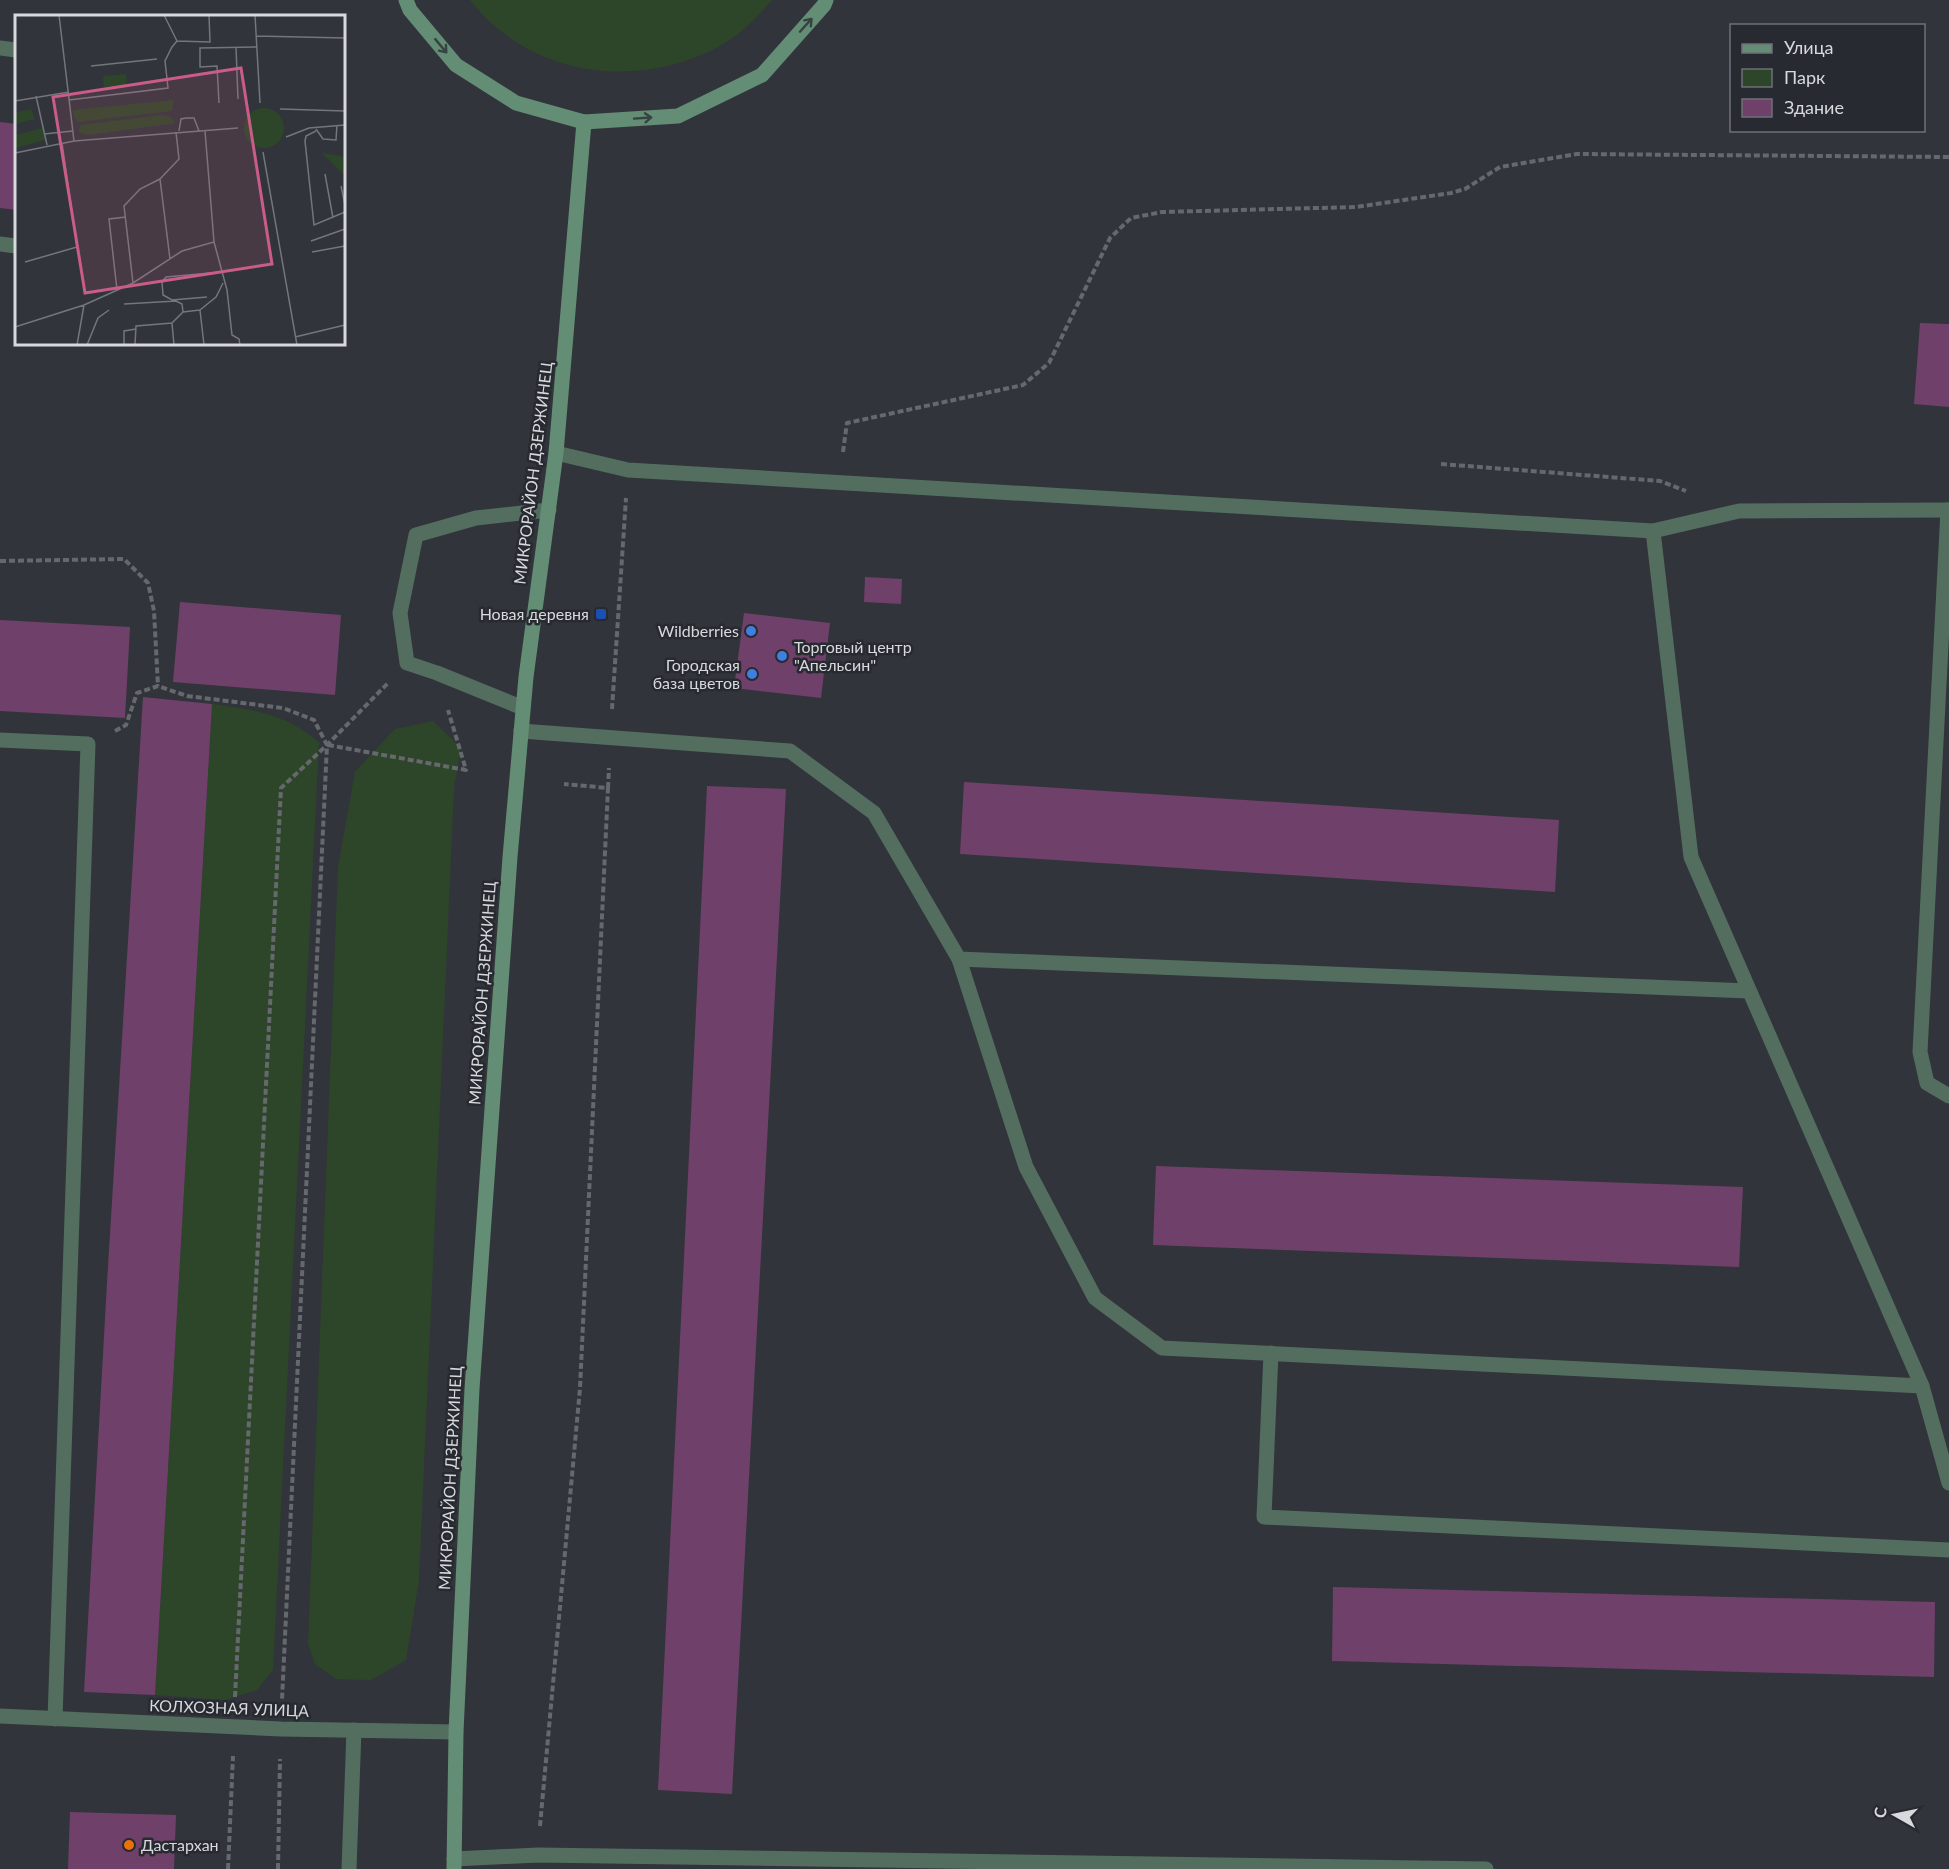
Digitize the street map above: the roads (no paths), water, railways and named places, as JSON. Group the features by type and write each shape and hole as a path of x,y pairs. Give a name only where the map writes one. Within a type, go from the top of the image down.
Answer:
{"main road":[{"path":"405,0 410,10 456,65 516,103 584,122 678,116 762,75 826,0"},
{"name":"МИКРОРАЙОН ДЗЕРЖИНЕЦ","path":"454,1864 456,1732 473,1377 509,869 523,708 556,453 584,122"}],"street":[{"path":"0,48 15,50"},
{"path":"0,244 15,246"},
{"path":"556,453 628,470 1653,531 1739,511 1949,510 1920,1052 1927,1083 1949,1096"},
{"path":"523,708 407,663 400,613 416,535 476,518 549,510"},
{"path":"1653,531 1691,857 1922,1386 1949,1483"},
{"path":"521,731 790,751 874,813 959,959 1026,1167 1095,1298 1162,1348 1922,1386"},
{"path":"0,740 88,744 55,1719"},
{"path":"959,959 1749,991"},
{"path":"1271,1353 1264,1517 1949,1550"},
{"name":"КОЛХОЗНАЯ УЛИЦА","path":"0,1716 281,1729 456,1732"},
{"path":"349,1869 354,1730"},
{"path":"454,1864 538,1855 1486,1869"}],"place":[{"name":"Новая деревня","path":"601,614"},
{"name":"Wildberries","path":"751,631"},
{"name":"Торговый центр \"Апельсин\"","path":"782,656"},
{"name":"Городская база цветов","path":"752,674"},
{"name":"Дастархан","path":"129,1845"}]}
